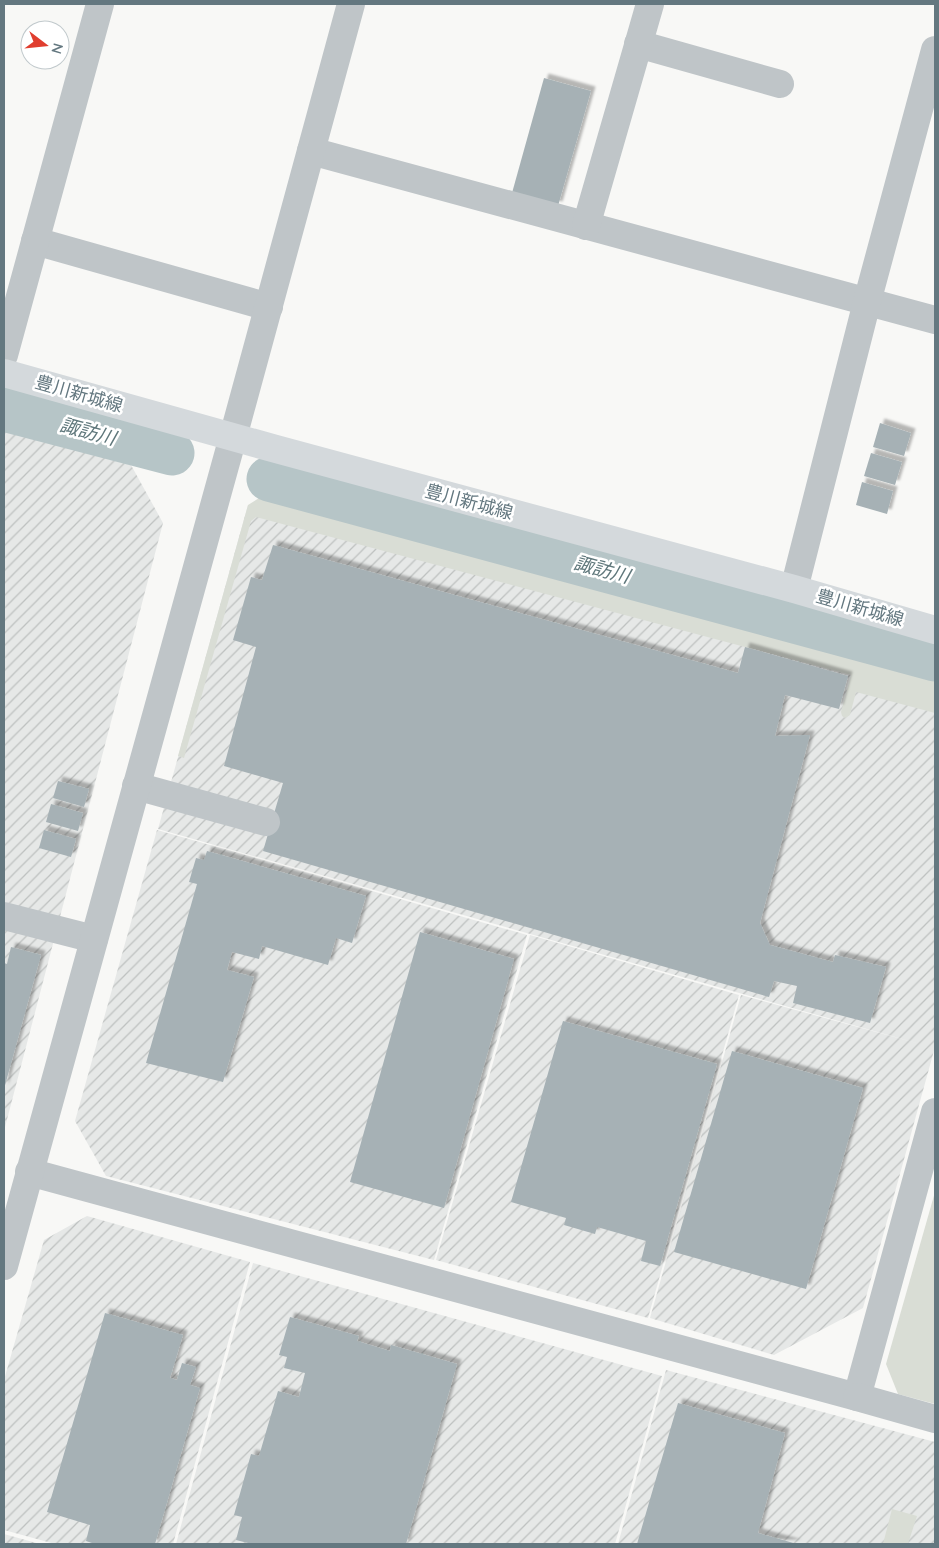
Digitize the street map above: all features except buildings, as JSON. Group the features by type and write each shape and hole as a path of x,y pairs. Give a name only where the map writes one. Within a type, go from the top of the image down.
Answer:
{"main road":[{"name":"豊川新城線","path":"4,373 794,589 935,630"}],"street":[{"path":"4,355 100,4"},
{"path":"4,1266 28,1172 269,307 351,4"},
{"path":"586,226 650,4"},
{"path":"638,44 780,84"},
{"path":"794,589 867,302 935,50"},
{"path":"311,151 935,320"},
{"path":"35,241 269,307"},
{"path":"136,786 266,822"},
{"path":"4,916 94,939"},
{"path":"857,1397 935,1112"},
{"path":"28,1172 935,1419"}],"shaded area":[{"path":"4,430 131,465 163,523 4,1131"},
{"path":"273,489 935,667 935,713 856,692 850,715 845,718 841,712 851,675 256,517 251,521 184,758 178,756 248,505"},
{"path":"248,505 935,691 935,1047 863,1308 774,1355 650,1318 741,995 920,1044 158,829"},
{"path":"157,830 527,935 434,1260 106,1176 75,1121"},
{"path":"530,935 739,995 648,1318 436,1260"},
{"path":"935,1192 935,1404 898,1394 886,1364"},
{"path":"87,1216 250,1262 173,1544 55,1544 4,1530 4,1380 44,1240"},
{"path":"253,1263 662,1376 615,1544 176,1544"},
{"path":"666,1370 935,1442 935,1544 618,1544"},
{"path":"892,1509 917,1516 908,1544 883,1544"},
{"path":"4,1534 40,1544 4,1544"}],"waterway":[{"name":"諏訪川","path":"4,409 172,453"},
{"name":"諏訪川","path":"269,479 935,659"}]}
